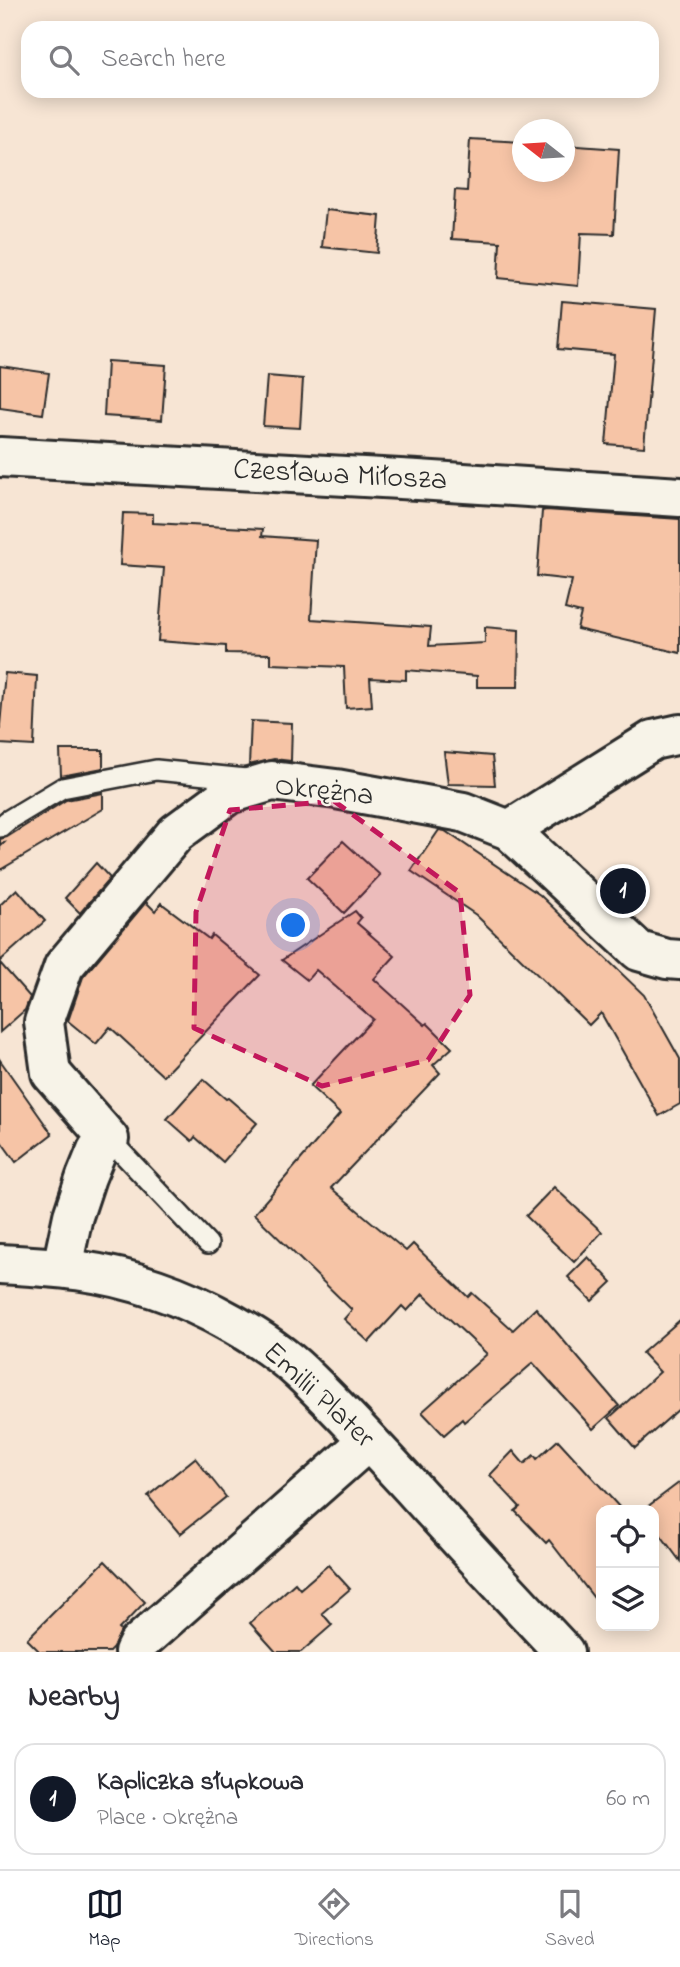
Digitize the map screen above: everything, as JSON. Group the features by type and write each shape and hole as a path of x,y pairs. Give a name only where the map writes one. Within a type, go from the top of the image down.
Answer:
{"street":[{"name":"Czesława Miłosza","path":"0,457 680,497"},
{"path":"509,830 653,740 680,734"},
{"name":"Okrężna","path":"109,1139 51,1073 44,1022 64,966 176,833 229,794 271,781 336,789 463,812 509,830 639,951 680,960"},
{"path":"62,1267 72,1216 86,1177 97,1150 109,1139"},
{"name":"Emilii Plater","path":"0,1264 62,1267 103,1273 159,1289 250,1334 301,1372 564,1652"},
{"path":"134,1652 138,1644 368,1441"}],"lane":[{"path":"0,827 62,788 156,770 271,781"},
{"name":"Okrężna","path":"109,1139 208,1244"}],"highlighted area":[{"path":"334,801 460,893 470,995 428,1060 322,1086 194,1028 196,912 230,810"}],"building":[{"path":"470,139 512,141 512,182 575,182 575,146 619,149 614,234 581,233 578,286 498,278 500,242 452,239 455,190 467,191"},
{"path":"326,210 380,216 377,253 322,247"},
{"path":"562,301 656,309 644,447 606,444 614,354 558,349"},
{"path":"107,361 166,365 162,420 104,416"},
{"path":"0,366 49,373 43,414 0,408"},
{"path":"267,376 303,379 300,428 263,426"},
{"path":"542,511 680,519 680,653 577,629 581,613 565,609 572,580 537,576"},
{"path":"123,513 153,514 153,523 263,529 262,536 316,540 311,619 431,627 429,646 485,643 485,627 519,630 518,687 477,687 477,676 406,670 406,680 370,678 372,706 346,708 344,667 271,664 271,654 226,653 226,646 158,641 164,568 120,565"},
{"path":"5,673 37,676 34,746 0,744"},
{"path":"251,721 292,723 291,761 274,759 249,765"},
{"path":"60,750 103,750 103,768 61,776"},
{"path":"444,752 492,756 495,785 448,784"},
{"path":"103,793 103,809 0,870 0,847 4,843 0,844 0,839 66,800"},
{"path":"439,830 445,831 540,895 644,995 680,1059 680,1104 659,1116 601,1013 589,1025 476,915 411,871"},
{"path":"343,841 380,875 344,913 307,878"},
{"path":"96,863 110,878 80,913 65,898"},
{"path":"17,889 45,921 0,961 0,905"},
{"path":"146,902 155,911 161,903 209,939 212,935 260,975 163,1076 110,1027 96,1044 68,1021 83,977"},
{"path":"355,911 361,918 357,923 395,956 374,979 425,1025 427,1023 452,1048 433,1065 440,1073 331,1188 406,1251 413,1244 468,1297 472,1293 513,1330 536,1308 619,1406 593,1429 533,1363 464,1422 462,1419 444,1435 422,1412 487,1354 423,1294 407,1311 402,1306 369,1342 344,1319 352,1310 254,1214 340,1114 310,1086 373,1019 316,970 307,980 282,960"},
{"path":"0,963 30,997 25,1010 0,1032"},
{"path":"0,1060 52,1134 16,1162 0,1140"},
{"path":"203,1079 257,1123 223,1162 195,1137 192,1141 167,1119"},
{"path":"554,1187 602,1232 574,1262 526,1216"},
{"path":"588,1257 612,1282 592,1301 568,1277"},
{"path":"680,1320 680,1408 635,1448 609,1418 660,1372 642,1353"},
{"path":"558,1440 617,1505 596,1505 596,1601 549,1540 546,1543 515,1511 520,1507 490,1475 513,1451 524,1464 534,1455 537,1459"},
{"path":"195,1458 226,1497 180,1534 148,1496"},
{"path":"680,1482 680,1561 659,1533 659,1505 650,1505"},
{"path":"105,1561 145,1602 119,1629 121,1631 113,1648 109,1652 40,1652 27,1639"},
{"path":"328,1565 350,1589 322,1613 332,1625 301,1652 276,1652 250,1623 295,1583 300,1589"}],"place":[{"name":"Kapliczka słupkowa","path":"623,891"}]}
